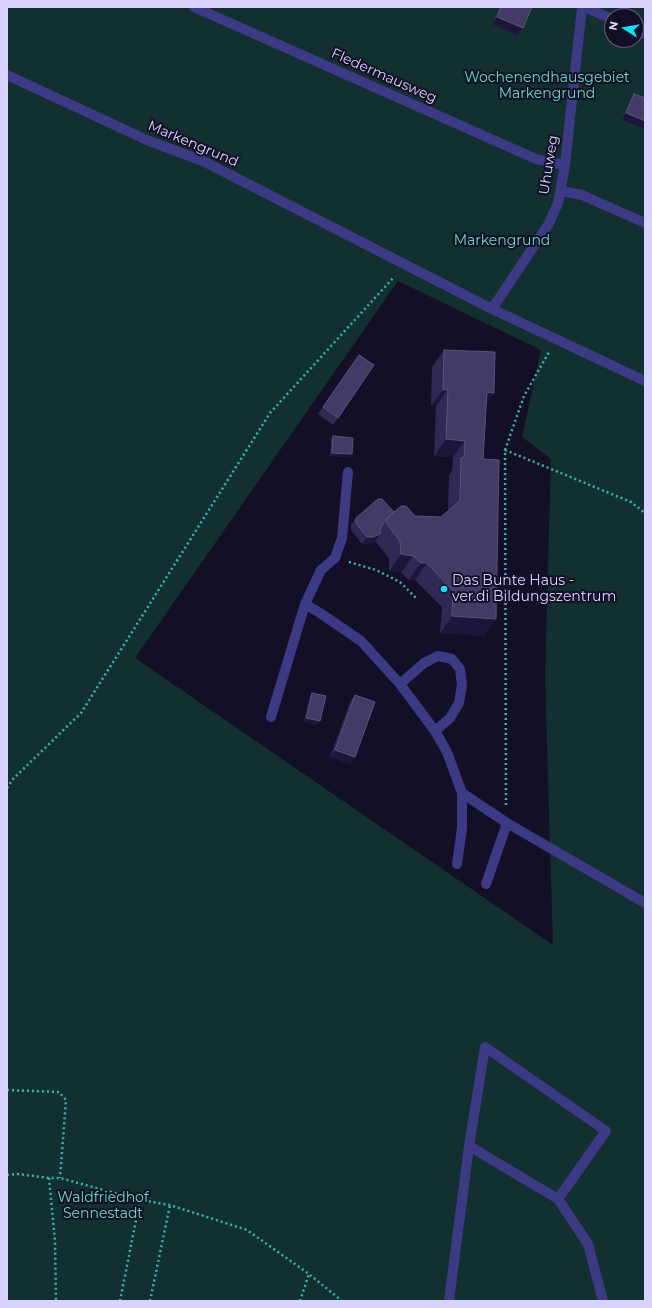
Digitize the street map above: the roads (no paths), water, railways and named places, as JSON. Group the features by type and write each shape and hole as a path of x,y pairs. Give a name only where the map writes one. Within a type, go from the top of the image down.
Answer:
{"lane":[{"name":"Fledermausweg","path":"194,7 536,159 565,165"},
{"name":"Uhuweg","path":"492,309 548,225 558,203 565,165 583,7"},
{"path":"583,7 604,16"},
{"name":"Markengrund","path":"7,75 149,141 203,161 492,309 645,381"},
{"path":"561,191 582,195 645,224"},
{"path":"271,717 305,604 321,570 335,558 342,538 348,472"},
{"path":"305,604 360,641 400,684 435,731 447,752 462,793 462,828 457,864"},
{"path":"400,684 424,662 438,656 452,659 460,669 462,685 459,703 450,718 435,731"},
{"path":"462,793 506,823 645,903"},
{"path":"486,884 506,823"},
{"path":"449,1301 468,1146 485,1047 606,1131 558,1199"},
{"path":"468,1146 558,1199 588,1244 603,1301"}],"place":[{"name":"Das Bunte Haus - ver.di Bildungszentrum","path":"444,589"}],"park label":[{"name":"Wochenendhausgebiet Markengrund","path":"547,86"},
{"name":"Waldfriedhof Sennestadt","path":"103,1206"}]}
